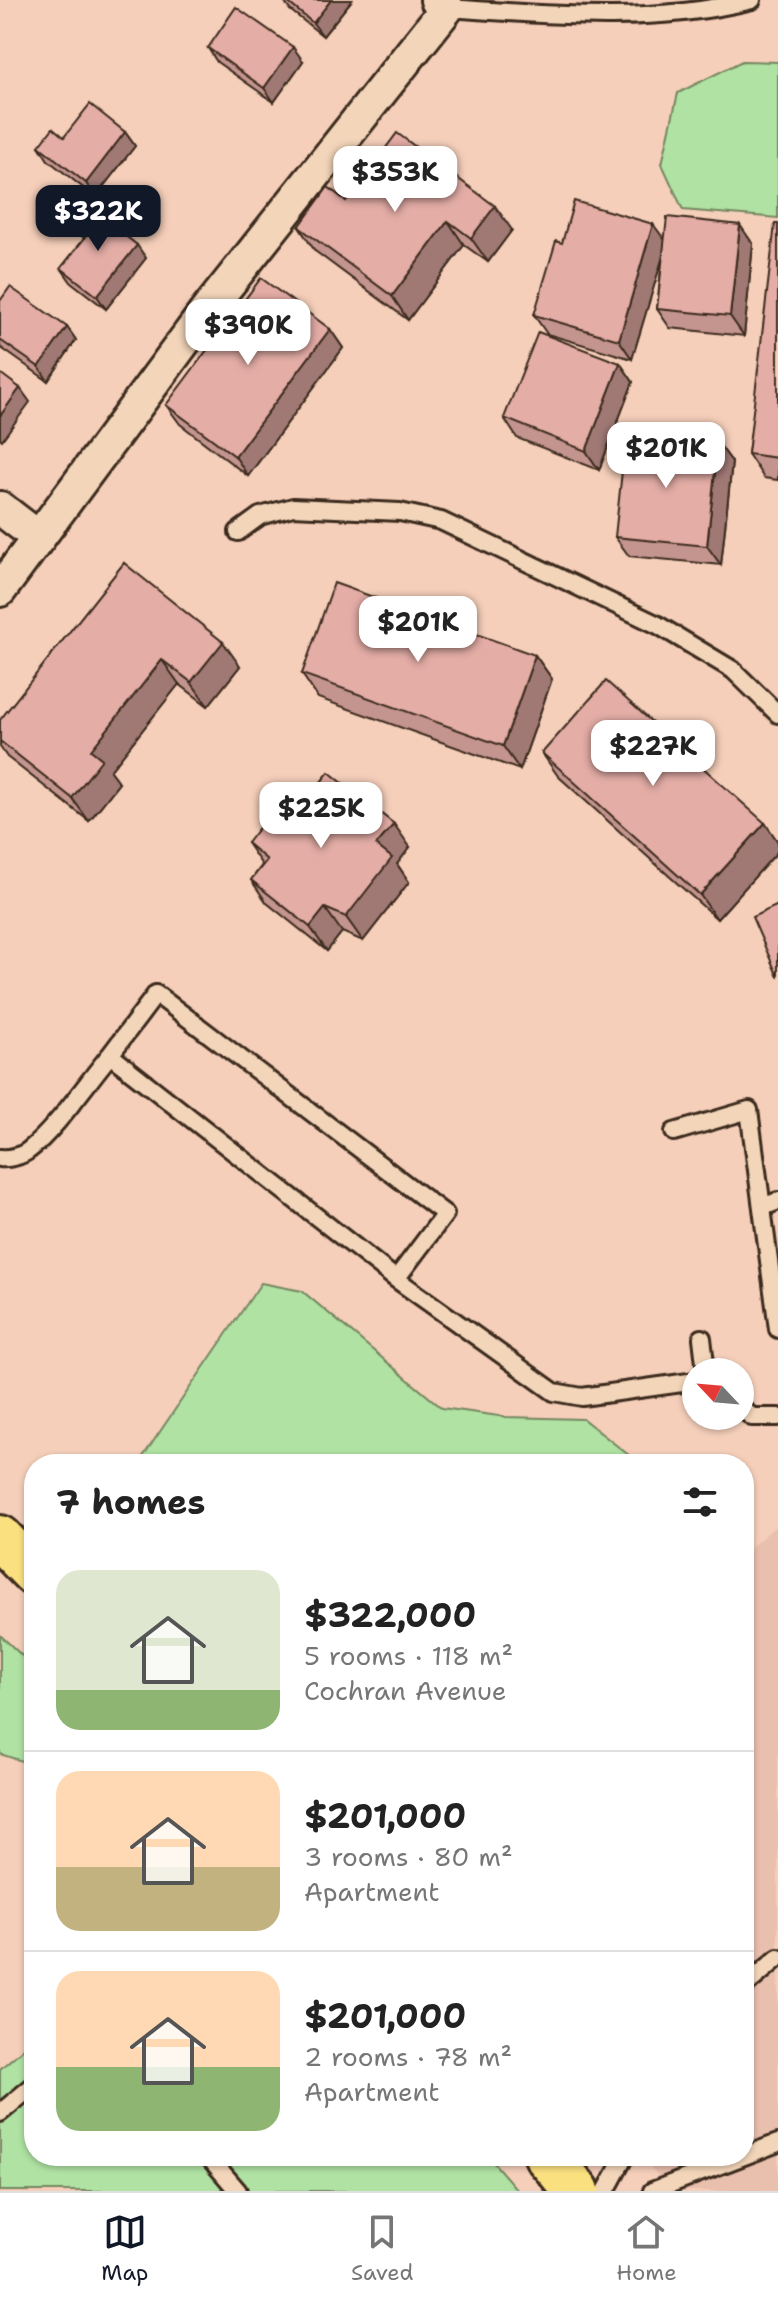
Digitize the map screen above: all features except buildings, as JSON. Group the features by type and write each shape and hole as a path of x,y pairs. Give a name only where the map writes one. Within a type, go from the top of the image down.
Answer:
{"main road":[{"path":"0,1538 24,1563"},
{"path":"556,2166 577,2191"}],"street":[{"path":"0,590 205,313 442,4"},
{"path":"0,508 39,538"}],"lane":[{"path":"442,4 535,14 656,16 752,0"},
{"path":"238,532 260,516 293,507 400,512 441,521 658,625 733,670 778,714"},
{"path":"0,1158 27,1152 34,1146 156,994 445,1214 396,1279"},
{"path":"110,1055 396,1279 554,1392 582,1397 682,1383"},
{"path":"674,1132 749,1110 770,1204 778,1329"},
{"path":"702,1338 704,1358"},
{"path":"754,1417 778,1417"},
{"path":"754,1978 778,1958"},
{"path":"0,2113 24,2093"},
{"path":"754,2150 778,2143"},
{"path":"217,2166 238,2191"},
{"path":"606,2191 620,2166"},
{"path":"652,2191 714,2166"}],"shaded area":[{"path":"778,1524 778,2191 671,2191 650,2166 754,2166 754,1544"}],"green space":[{"path":"742,61 778,62 778,218 683,210 662,164 678,93"},
{"path":"261,1283 302,1291 442,1408 506,1417 583,1419 627,1454 145,1454"},
{"path":"0,1635 24,1658 24,1762 0,1754"},
{"path":"24,2048 24,2166 497,2166 518,2191 0,2191 0,2069"}]}
